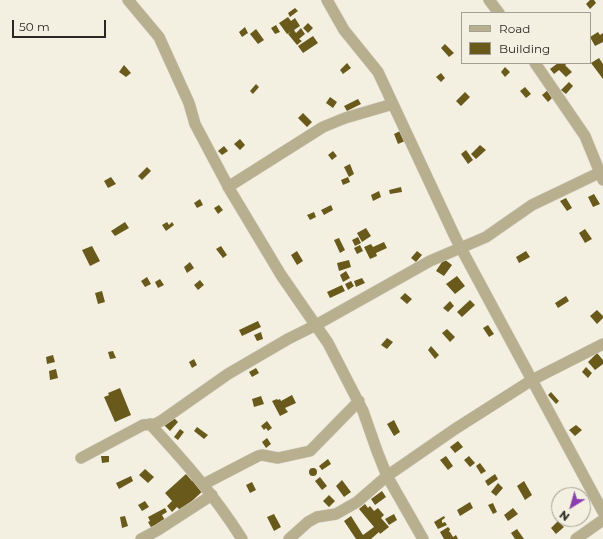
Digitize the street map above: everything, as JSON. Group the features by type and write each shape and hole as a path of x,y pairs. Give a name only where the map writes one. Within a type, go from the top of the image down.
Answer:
{"street":[{"path":"128,0 159,37 189,103 195,124 228,187 281,275 328,343 359,401 376,451 387,476 423,539"},
{"path":"328,0 344,30 378,72 460,247 603,512 576,539"},
{"path":"489,0 498,12"},
{"path":"81,458 143,425 161,421 228,374 288,339 316,325 430,261 486,237 532,205 602,175 585,136 537,64"},
{"path":"228,187 323,127 345,118 393,104"},
{"path":"289,539 308,522 317,517 336,514 358,502 387,476 455,429 532,380 603,344"},
{"path":"204,484 258,456 262,455 278,458 310,451 359,401"},
{"path":"150,424 204,484 230,519 242,539"},
{"path":"141,539 158,530 212,495"}],"building":[{"path":"590,0 594,0 596,3 590,9 586,4"},
{"path":"295,8 298,11 290,17 288,13"},
{"path":"288,17 291,21 295,18 300,26 294,30 296,33 301,28 305,34 299,39 302,41 297,45 288,34 291,32 287,34 279,23"},
{"path":"308,23 313,28 308,33 303,28"},
{"path":"276,25 280,32 275,34 271,28"},
{"path":"245,27 248,33 242,37 239,32"},
{"path":"256,29 264,40 258,44 250,34"},
{"path":"598,32 600,35 603,33 603,42 595,46 591,36"},
{"path":"313,36 318,43 303,53 298,46"},
{"path":"445,44 454,53 449,57 441,48"},
{"path":"599,58 603,64 603,79 591,63"},
{"path":"347,63 351,68 343,74 340,70"},
{"path":"557,64 566,64 565,65 572,72 566,77 559,70 554,74 550,69"},
{"path":"124,65 131,73 126,77 119,72"},
{"path":"505,67 510,72 505,77 501,72"},
{"path":"441,73 445,78 441,82 436,77"},
{"path":"569,82 573,86 566,94 561,90"},
{"path":"256,84 259,87 253,94 250,91"},
{"path":"525,87 531,94 526,98 520,91"},
{"path":"548,90 554,96 548,102 542,95"},
{"path":"465,92 470,97 461,106 456,101"},
{"path":"330,97 337,102 333,108 326,103"},
{"path":"358,99 361,104 347,111 344,106"},
{"path":"303,113 312,122 307,127 298,118"},
{"path":"400,131 405,141 398,144 394,134"},
{"path":"240,139 245,145 240,150 234,144"},
{"path":"480,145 486,150 476,159 471,154"},
{"path":"224,146 228,151 222,155 218,151"},
{"path":"466,150 473,160 468,164 461,154"},
{"path":"333,151 337,156 332,160 328,155"},
{"path":"350,164 354,174 349,177 344,167"},
{"path":"147,167 151,171 142,180 138,176"},
{"path":"111,177 116,184 108,188 104,181"},
{"path":"348,177 350,182 343,185 341,180"},
{"path":"401,187 402,192 390,194 389,190"},
{"path":"379,191 381,197 373,201 371,195"},
{"path":"594,194 600,204 593,207 588,197"},
{"path":"566,198 572,208 567,211 560,201"},
{"path":"200,199 203,205 197,208 194,203"},
{"path":"219,205 223,210 218,214 214,208"},
{"path":"331,205 333,210 324,215 321,210"},
{"path":"314,212 316,217 310,220 307,215"},
{"path":"125,222 129,228 115,236 111,231"},
{"path":"167,222 169,225 172,222 174,225 166,231 162,225"},
{"path":"366,228 371,236 362,242 357,233"},
{"path":"585,229 592,239 585,243 579,233"},
{"path":"358,237 361,243 355,246 352,240"},
{"path":"339,238 345,250 340,253 334,240"},
{"path":"384,242 387,248 376,253 377,256 370,259 364,247 371,244 373,247"},
{"path":"360,245 363,251 357,254 354,248"},
{"path":"92,246 100,261 90,266 82,250"},
{"path":"221,246 227,255 223,258 216,249"},
{"path":"297,251 303,261 297,265 291,255"},
{"path":"417,251 422,255 416,262 411,258"},
{"path":"526,251 530,257 519,263 516,257"},
{"path":"444,259 452,265 444,276 436,271"},
{"path":"349,260 351,267 339,271 337,263"},
{"path":"190,262 194,268 187,273 184,267"},
{"path":"346,271 350,278 343,282 340,275"},
{"path":"457,276 465,286 455,294 446,284"},
{"path":"147,277 151,284 145,287 141,281"},
{"path":"362,278 365,283 356,287 354,281"},
{"path":"160,279 164,285 158,288 155,282"},
{"path":"200,280 204,285 198,290 194,285"},
{"path":"351,281 354,286 348,290 345,284"},
{"path":"342,285 345,291 330,298 327,292"},
{"path":"102,291 105,302 98,304 95,293"},
{"path":"405,293 412,299 407,304 400,298"},
{"path":"566,296 569,301 558,308 555,303"},
{"path":"470,300 475,305 462,317 457,312"},
{"path":"450,301 454,306 448,312 443,308"},
{"path":"597,310 603,318 597,324 590,316"},
{"path":"258,321 261,327 242,336 239,330"},
{"path":"488,325 494,334 489,337 483,328"},
{"path":"447,329 455,337 450,342 442,333"},
{"path":"261,332 263,339 257,341 254,335"},
{"path":"387,338 393,342 387,349 381,345"},
{"path":"431,346 439,355 435,359 428,350"},
{"path":"113,351 116,358 110,359 108,352"},
{"path":"597,353 603,360 603,364 595,370 588,362"},
{"path":"53,355 55,362 47,364 46,357"},
{"path":"194,359 197,365 192,368 189,362"},
{"path":"586,367 592,373 588,378 582,372"},
{"path":"256,368 259,373 252,377 249,372"},
{"path":"56,369 58,378 50,380 49,371"},
{"path":"120,388 131,415 115,422 104,397 109,395 108,393"},
{"path":"551,392 559,401 556,404 548,395"},
{"path":"292,395 296,403 285,408 288,412 280,416 272,401 280,399 281,401"},
{"path":"261,396 264,404 254,407 252,399"},
{"path":"172,416 178,422 170,431 164,425"},
{"path":"394,420 400,432 394,436 387,424"},
{"path":"267,421 272,428 268,431 266,428 264,430 261,426"},
{"path":"576,425 582,430 575,436 569,430"},
{"path":"197,427 208,435 204,439 194,431"},
{"path":"180,429 184,432 178,440 174,437"},
{"path":"267,438 271,444 266,448 262,442"},
{"path":"458,441 463,447 455,453 450,447"},
{"path":"101,456 109,456 109,462 102,463"},
{"path":"446,456 453,466 448,470 440,460"},
{"path":"469,456 475,463 470,467 464,460"},
{"path":"328,459 331,464 322,470 319,466"},
{"path":"480,463 486,471 481,474 476,466"},
{"path":"311,468 315,468 317,472 315,476 311,476 309,474 309,470"},
{"path":"145,469 154,477 148,483 139,475"},
{"path":"186,474 192,481 196,478 205,489 181,511 177,507 172,512 167,506 172,501 165,493"},
{"path":"495,474 498,479 488,486 485,481"},
{"path":"131,476 133,481 119,489 116,483"},
{"path":"320,477 327,486 322,490 315,481"},
{"path":"342,480 351,492 344,497 336,486"},
{"path":"524,481 532,495 525,500 517,486"},
{"path":"252,482 256,490 250,493 246,485"},
{"path":"498,483 503,488 496,496 491,492"},
{"path":"382,491 386,497 375,505 371,499"},
{"path":"329,495 335,501 329,507 323,501"},
{"path":"145,501 149,507 142,511 138,505"},
{"path":"470,502 473,508 460,516 457,510"},
{"path":"493,503 497,512 493,514 488,505"},
{"path":"365,504 368,508 370,506 374,511 378,508 384,515 381,518 389,527 380,534 379,532 371,539 356,539 344,521 351,516 363,535 374,527 359,509"},
{"path":"165,508 167,512 162,515 166,522 152,529 148,522 150,521 148,517"},
{"path":"513,508 518,514 508,521 504,515"},
{"path":"274,514 281,527 274,531 267,517"},
{"path":"394,514 397,520 389,525 385,519"},
{"path":"125,516 128,526 122,528 120,517"},
{"path":"444,516 445,518 442,520 442,523 445,522 447,525 438,529 434,522"},
{"path":"448,527 450,529 449,532 453,537 456,535 458,539 444,539 440,532"},
{"path":"552,527 564,527 556,534 551,528"},
{"path":"517,529 524,539 515,539 511,533"}]}
